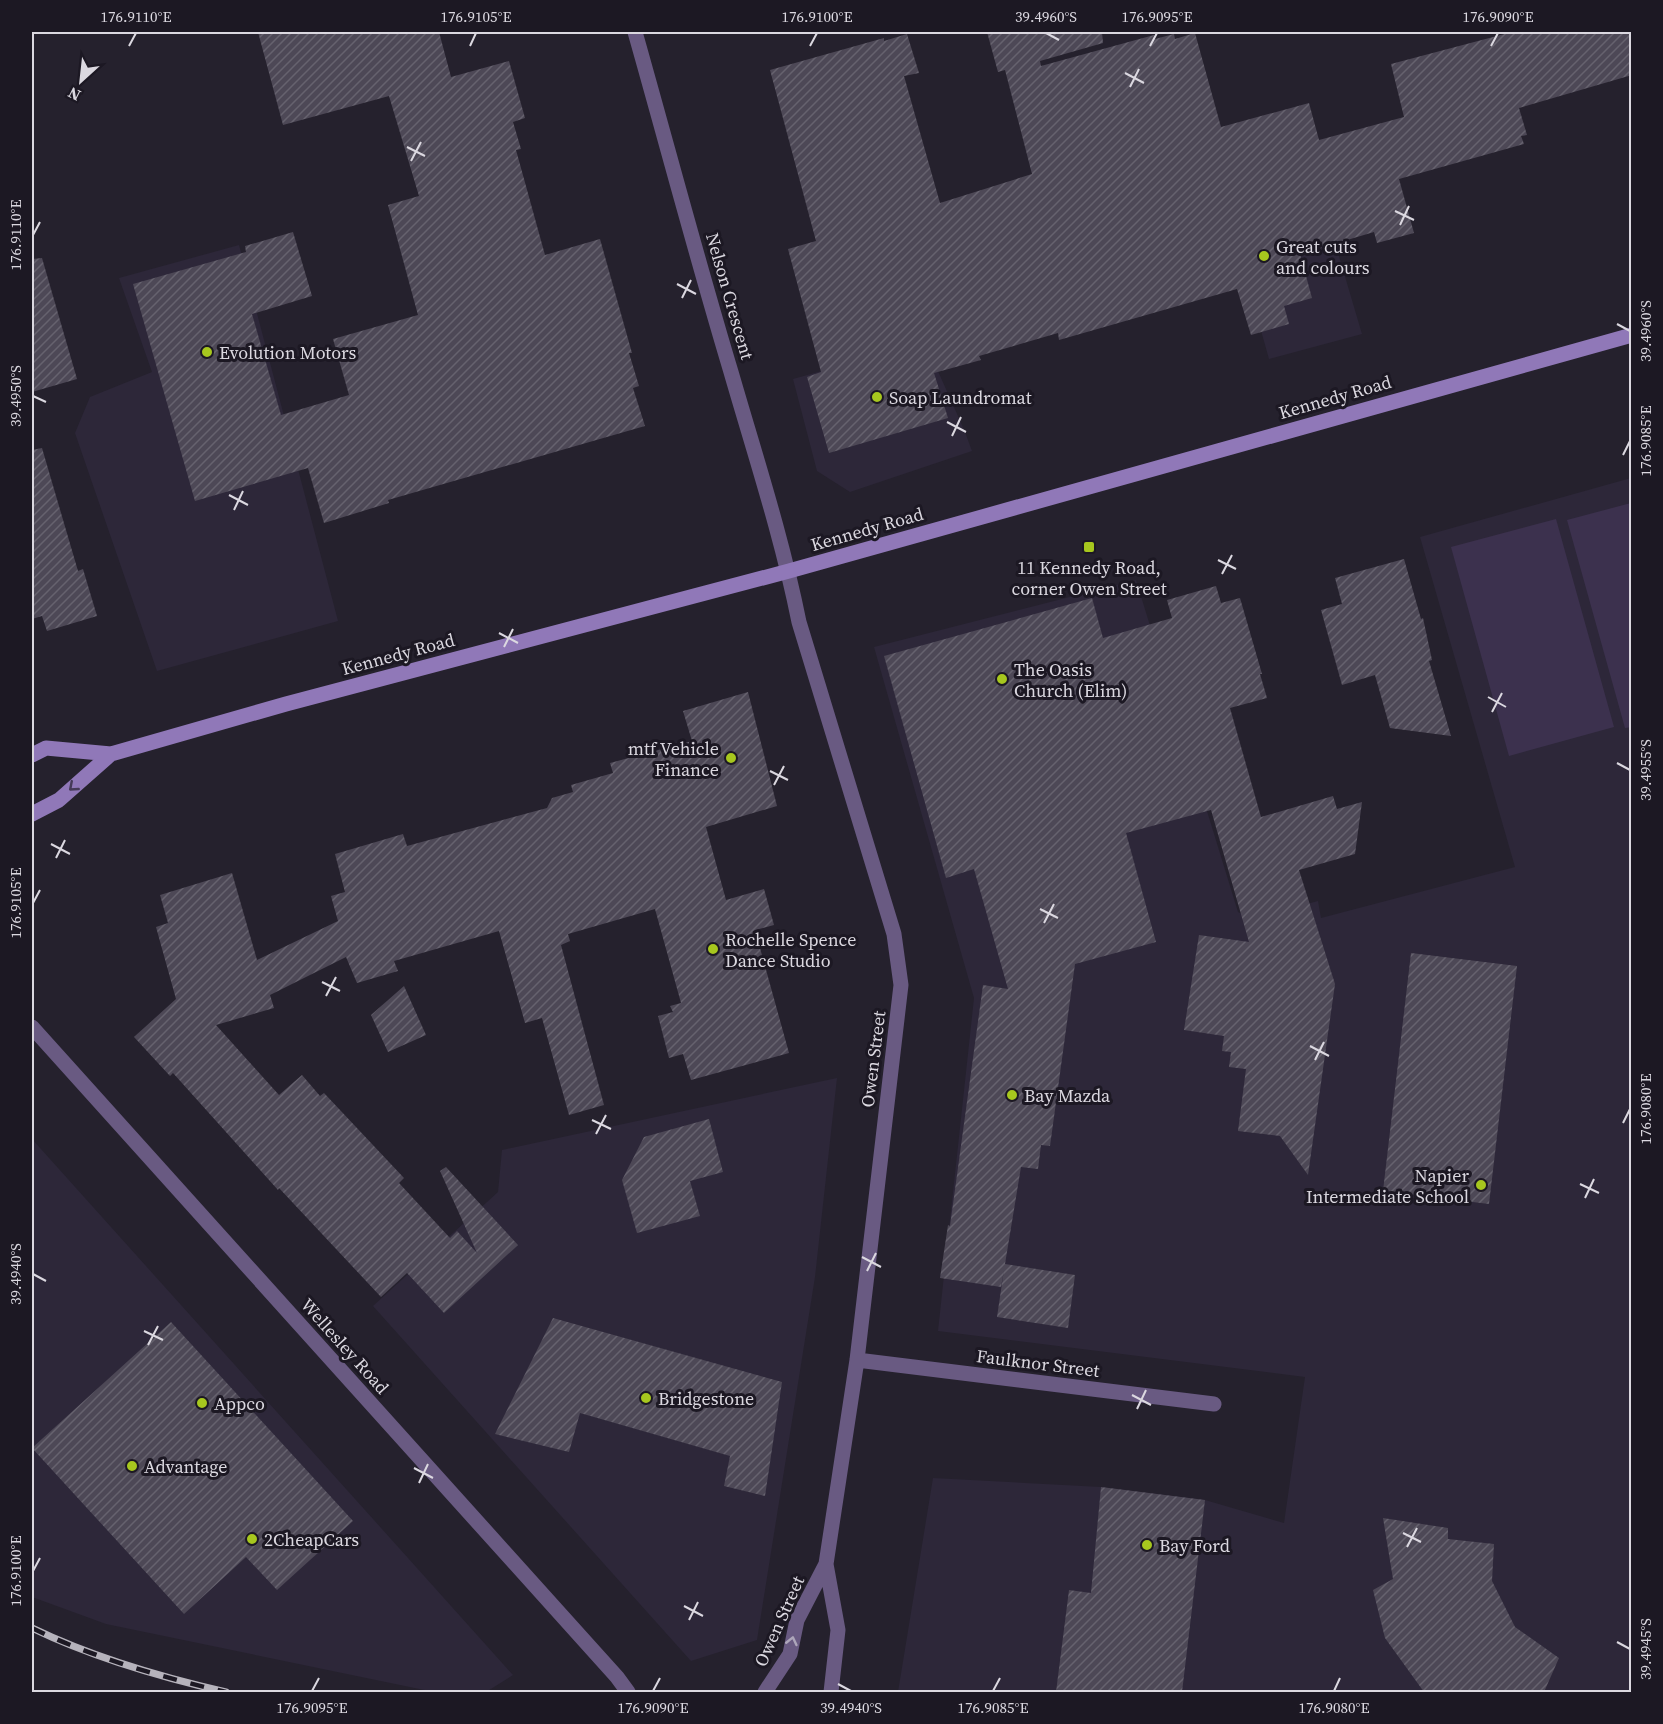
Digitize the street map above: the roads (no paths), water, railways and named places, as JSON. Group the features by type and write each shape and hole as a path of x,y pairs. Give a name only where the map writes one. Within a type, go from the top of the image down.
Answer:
{"main road":[{"name":"Kennedy Road","path":"36,751 111,754 297,701 789,571 1217,449 1632,335"},
{"name":"Kennedy Road","path":"32,814 59,800 111,754"}],"street":[{"name":"Nelson Crescent","path":"635,32 789,571"},
{"name":"Owen Street","path":"765,1692 790,1654 797,1620 826,1564 857,1360 901,985 894,934 799,622 789,571"},
{"name":"Wellesley Road","path":"32,1027 617,1677 628,1692"},
{"name":"Faulknor Street","path":"857,1360 1214,1404"},
{"name":"Owen Street","path":"826,1564 838,1630 831,1692"}],"railway":[{"path":"32,1628 78,1648 127,1665 226,1692"}],"place":[{"name":"Great cuts and colours","path":"1264,256"},
{"name":"Evolution Motors","path":"207,352"},
{"name":"Soap Laundromat","path":"877,397"},
{"name":"11 Kennedy Road, corner Owen Street","path":"1089,547"},
{"name":"The Oasis Church (Elim)","path":"1002,679"},
{"name":"mtf Vehicle Finance","path":"731,758"},
{"name":"Rochelle Spence Dance Studio","path":"713,949"},
{"name":"Bay Mazda","path":"1012,1095"},
{"name":"Napier Intermediate School","path":"1481,1185"},
{"name":"Bridgestone","path":"646,1398"},
{"name":"Appco","path":"202,1403"},
{"name":"Advantage","path":"132,1466"},
{"name":"2CheapCars","path":"252,1539"},
{"name":"Bay Ford","path":"1147,1545"}]}
